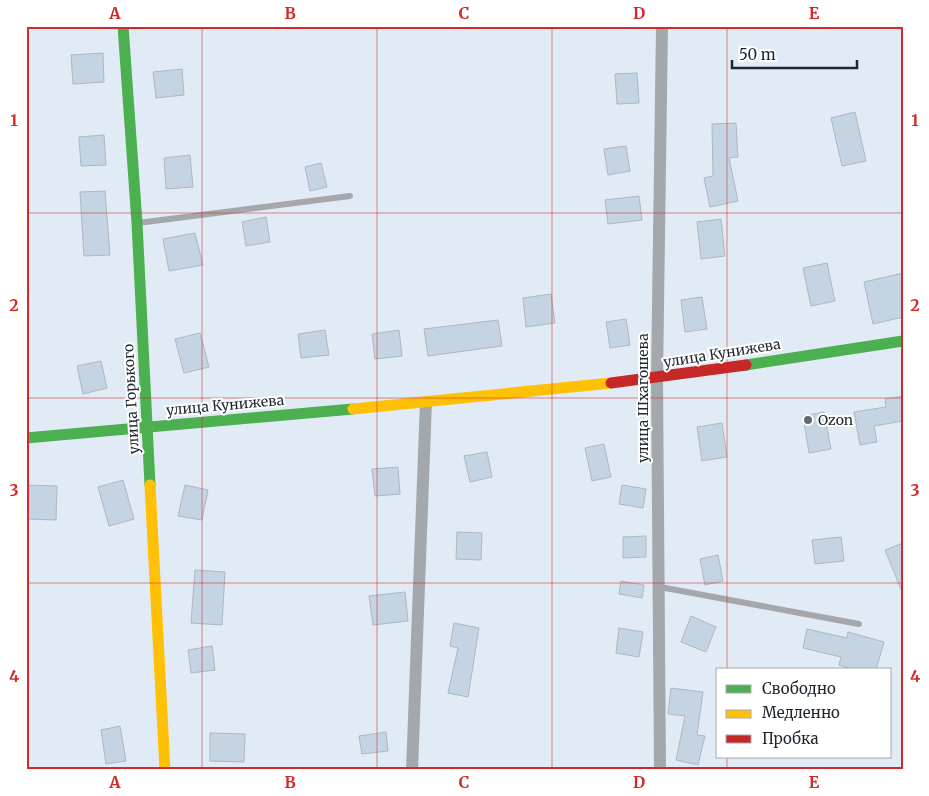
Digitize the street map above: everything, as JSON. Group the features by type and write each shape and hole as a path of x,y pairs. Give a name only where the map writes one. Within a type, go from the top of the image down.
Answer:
{"street":[{"name":"улица Горького","path":"123,26 137,223 165,770"},
{"name":"улица Шхагошева","path":"660,770 657,378 662,26"},
{"name":"улица Кунижева","path":"26,438 426,402 657,378 903,341"},
{"path":"412,770 426,402"}],"lane":[{"path":"137,223 350,196"},
{"path":"660,587 859,624"}],"building":[{"path":"103,53 104,82 73,84 71,55"},
{"path":"182,69 184,95 156,98 153,72"},
{"path":"637,73 639,103 617,104 615,74"},
{"path":"855,112 866,161 842,166 831,118"},
{"path":"736,123 738,157 729,158 738,201 710,207 704,178 713,176 712,124"},
{"path":"104,135 106,165 81,166 79,137"},
{"path":"626,146 630,171 608,175 604,149"},
{"path":"190,155 193,187 166,189 164,158"},
{"path":"321,163 327,187 310,191 305,167"},
{"path":"105,191 110,255 84,256 80,192"},
{"path":"639,196 642,220 608,224 605,200"},
{"path":"266,217 270,242 246,246 242,222"},
{"path":"721,219 725,256 701,259 697,222"},
{"path":"195,233 203,265 169,271 163,239"},
{"path":"827,263 835,301 811,306 803,268"},
{"path":"903,273 903,317 873,324 864,282"},
{"path":"551,294 555,323 526,327 523,298"},
{"path":"702,297 707,329 685,332 681,300"},
{"path":"626,319 630,345 610,348 606,322"},
{"path":"498,320 502,346 428,356 424,329"},
{"path":"325,330 329,355 301,358 298,334"},
{"path":"399,330 402,356 375,359 372,334"},
{"path":"200,333 209,367 184,373 175,339"},
{"path":"101,361 107,388 83,394 77,366"},
{"path":"903,396 903,421 874,426 877,442 860,445 854,412 886,407 885,399"},
{"path":"824,412 831,449 809,453 803,416"},
{"path":"722,423 727,457 702,461 697,427"},
{"path":"604,444 611,477 592,481 585,448"},
{"path":"487,452 492,477 470,482 464,456"},
{"path":"398,467 400,494 375,496 372,469"},
{"path":"123,480 134,519 109,526 98,487"},
{"path":"26,485 57,486 56,520 26,519"},
{"path":"185,485 208,490 202,520 178,516"},
{"path":"622,485 646,489 643,508 619,504"},
{"path":"457,532 482,533 481,560 456,559"},
{"path":"646,536 646,557 623,558 623,537"},
{"path":"841,537 844,561 815,564 812,540"},
{"path":"903,543 903,592 902,592 885,550"},
{"path":"718,555 723,581 705,585 700,559"},
{"path":"195,570 225,572 222,625 191,623"},
{"path":"621,581 644,585 642,598 619,594"},
{"path":"405,592 408,621 373,625 369,596"},
{"path":"691,616 716,627 706,652 681,642"},
{"path":"454,623 479,628 468,697 448,693 458,648 450,646"},
{"path":"619,628 643,632 639,657 616,653"},
{"path":"807,629 847,638 848,632 884,642 877,668 849,668 839,665 841,657 803,648"},
{"path":"212,646 215,670 191,673 188,650"},
{"path":"671,688 703,692 697,735 705,736 698,765 676,760 685,716 668,714"},
{"path":"120,726 126,761 106,764 101,730"},
{"path":"386,732 388,751 362,754 359,736"},
{"path":"210,733 245,734 244,762 210,761"}],"traffic: fast":[{"path":"123,26 137,223 150,485"},
{"path":"746,365 903,341"},
{"path":"26,438 353,409"}],"traffic: slow":[{"path":"353,409 611,383"},
{"path":"150,485 165,770"}],"traffic: jam":[{"path":"611,383 746,365"}],"place":[{"name":"Ozon","path":"808,420"}]}
